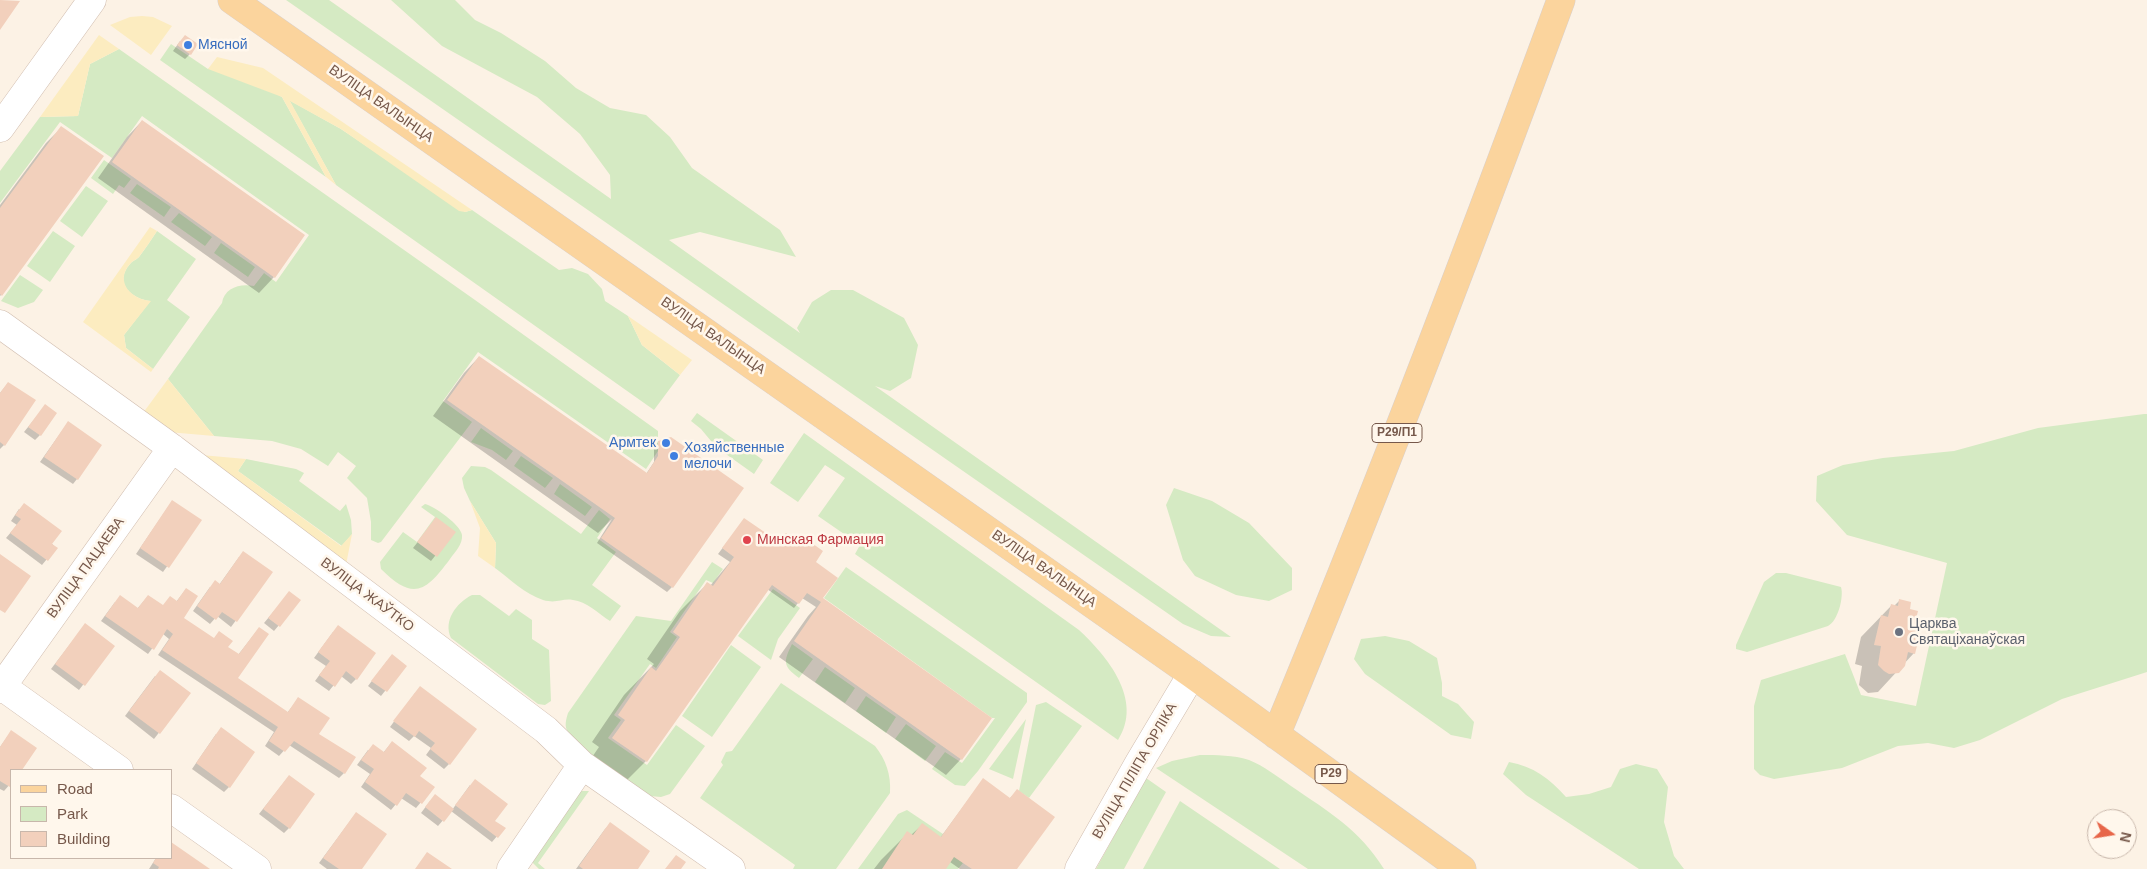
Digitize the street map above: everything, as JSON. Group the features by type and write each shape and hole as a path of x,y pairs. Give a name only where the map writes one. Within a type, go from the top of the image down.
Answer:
{"main road":[{"name":"ВУЛІЦА ВАЛЫНЦА","path":"232,0 1192,674"},
{"name":"Р29/П1","path":"1276,735 1354,545 1561,0"},
{"name":"Р29","path":"1192,674 1462,869"}],"street":[{"path":"0,128 92,0"},
{"name":"ВУЛІЦА ЖАЎТКО","path":"0,324 172,448 546,730 582,765 731,869"},
{"name":"ВУЛІЦА ПАЦАЕВА","path":"1,687 172,448"},
{"name":"ВУЛІЦА ПІЛІПА ОРЛІКА","path":"1079,869 1192,674"},
{"path":"1,687 118,769"},
{"path":"511,869 582,765"},
{"path":"172,809 257,869"}],"green space":[{"path":"286,0 329,0 611,199 610,175 580,134 537,97 442,46 391,0 455,0 475,20 501,33 545,61 576,88 610,108 646,115 670,137 692,168 780,230 796,257 700,232 669,240 800,333 797,328 812,302 831,290 853,290 904,318 918,345 911,378 890,391 875,386 1231,637 1211,636 1183,624"},
{"path":"171,44 208,69 218,61 282,97 326,177 160,60"},
{"path":"119,49 658,431 658,451 646,469 478,352 443,401 472,422 381,542 378,543 371,540 371,522 367,498 347,478 356,466 338,452 328,466 301,449 272,441 214,436 168,379 222,303 229,290 243,285 254,286 264,273 276,282 309,235 142,116 112,158 60,122 0,203 0,171 40,117 78,116 90,64"},
{"path":"289,100 341,129 465,212 472,210 559,270 572,268 588,274 602,289 605,301 628,316 642,345 680,375 654,410 336,185"},
{"path":"104,160 131,179 124,188 119,185 113,194 91,178"},
{"path":"137,184 171,207 164,217 130,193"},
{"path":"86,186 108,201 82,237 60,221"},
{"path":"179,213 212,237 205,246 171,222"},
{"path":"53,231 75,246 50,282 27,266"},
{"path":"157,231 196,259 167,300 190,317 153,369 126,348 124,335 150,301 143,300 131,293 124,284 123,278 130,264 139,257"},
{"path":"221,243 255,267 248,277 214,253"},
{"path":"20,275 43,290 34,302 18,308 1,301"},
{"path":"697,413 763,460 754,474 716,447 701,429 691,421"},
{"path":"2147,414 2147,672 2062,699 1980,740 1954,748 1928,743 1898,746 1842,768 1774,779 1760,775 1754,769 1754,706 1761,680 1845,654 1861,695 1916,706 1947,563 1847,535 1816,501 1817,476 1843,465 1883,458 1954,451 2038,428"},
{"path":"481,428 513,451 506,460 492,450 471,442"},
{"path":"804,433 1079,630 1101,653 1119,680 1124,694 1127,710 1125,725 1118,740 855,554 860,545 818,516 845,478 825,465 798,502 770,483"},
{"path":"521,456 553,478 545,488 514,466"},
{"path":"246,459 296,469 304,473 299,481 340,511 346,504 351,520 352,534 342,546 238,471"},
{"path":"471,466 485,467 491,470 581,534 599,510 610,519 597,538 616,552 592,585 621,606 610,621 588,605 578,601 548,601 536,597 495,568 496,543 464,488 462,478"},
{"path":"560,484 592,507 585,516 554,494"},
{"path":"1174,488 1212,501 1249,523 1292,568 1292,590 1269,601 1236,595 1195,576 1183,560 1166,505"},
{"path":"425,504 452,521 460,531 462,538 456,551 434,579 426,585 411,589 402,586 392,579 381,569 380,562 403,532 417,542 435,517 421,507"},
{"path":"712,562 723,569 713,583 706,580 670,632 677,637 656,668 650,664 614,715 621,720 608,738 647,765 676,725 705,746 670,794 661,797 650,796 618,776 573,739 566,725 568,713 636,616 671,621"},
{"path":"846,567 1027,693 1027,702 978,771 965,786 955,785 932,769 945,752 962,763 995,718 992,718 824,598"},
{"path":"1776,573 1786,573 1841,587 1841,602 1835,619 1828,626 1747,652 1736,649 1736,645 1764,582"},
{"path":"773,589 800,608 778,639 771,660 738,636"},
{"path":"472,595 480,595 509,616 516,609 532,620 532,639 549,650 551,701 545,705 538,704 451,638 449,625 452,613 466,598"},
{"path":"1385,636 1409,641 1437,658 1442,683 1442,696 1458,704 1474,722 1471,739 1451,735 1365,674 1354,659 1361,639"},
{"path":"792,644 813,659 799,678 787,667 786,663"},
{"path":"731,645 761,667 712,737 682,716"},
{"path":"825,667 855,688 845,703 815,682"},
{"path":"781,683 875,746 887,768 890,780 890,793 836,869 793,869 795,865 700,798 723,765 721,762 726,752 732,751"},
{"path":"866,696 896,717 886,733 856,711"},
{"path":"1046,702 1082,726 1029,798 1019,791 1036,705"},
{"path":"1026,719 1013,779 989,769"},
{"path":"906,724 936,746 925,761 895,739"},
{"path":"1200,755 1237,757 1249,760 1265,768 1318,804 1354,832 1384,869 1308,869 1156,768 1172,761"},
{"path":"1509,762 1540,774 1554,784 1566,797 1589,794 1611,787 1620,769 1636,764 1657,769 1668,787 1664,822 1674,856 1684,869 1639,869 1526,795 1503,774"},
{"path":"1146,778 1166,792 1124,869 1096,869"},
{"path":"589,791 538,863 545,869 539,869 532,862 576,793"},
{"path":"1180,801 1280,869 1143,869"},
{"path":"907,810 943,834 941,837 963,863 958,869 858,869 898,814"}],"sand":[{"path":"130,17 153,17 172,26 151,55 110,25"},
{"path":"99,35 119,49 90,64 78,116 40,117"},
{"path":"217,57 263,68 472,210 459,211 341,129 290,101 336,185 326,177 282,97 208,69"},
{"path":"150,227 157,231 139,257 130,264 124,277 127,289 132,294 151,301 124,335 126,348 153,369 151,372 83,322"},
{"path":"628,316 692,360 680,375 642,345"},
{"path":"168,379 214,436 168,432 143,413"},
{"path":"201,455 246,459 238,471 341,546 352,534 346,565"},
{"path":"470,501 496,543 495,568 478,556 480,528"}],"building":[{"path":"0,0 20,1 0,30"},
{"name":"Мясной","path":"185,35 198,44 191,55 177,45"},
{"path":"142,120 305,235 275,278 112,162"},
{"path":"61,126 104,156 2,296 0,294 0,208"},
{"path":"479,356 647,473 658,456 658,441 671,437 744,488 673,588 601,538 615,518 447,400"},
{"path":"8,382 36,400 5,446 0,442 0,393"},
{"path":"45,404 57,413 41,436 28,427"},
{"path":"68,421 102,445 78,480 44,457"},
{"path":"172,500 202,520 169,568 140,548"},
{"path":"24,503 62,531 52,544 58,548 48,561 10,533 21,519 15,515"},
{"path":"436,517 456,532 437,557 417,542"},
{"path":"744,518 779,542 786,533 798,542 802,536 823,551 816,562 838,578 823,598 992,718 962,760 794,641 821,602 807,593 799,604 772,585 647,762 612,738 625,720 618,715 651,667 656,671 680,637 673,632 707,582 713,586 734,557 722,548"},
{"path":"243,551 273,572 237,622 222,612 216,620 197,606 215,580 220,584"},
{"path":"0,554 31,576 5,613 0,610"},
{"path":"186,588 198,596 184,618 214,638 219,631 233,641 228,647 239,654 259,627 269,634 238,678 288,712 298,697 330,718 319,734 356,757 345,774 294,741 285,752 269,741 278,727 162,650 173,634 167,629 154,650 105,616 120,595 138,608 148,595 163,605 170,596 177,601"},
{"path":"289,591 301,600 280,627 268,618"},
{"name":"Царква Святаціханаўская","path":"1899,599 1911,602 1910,609 1918,611 1915,623 1922,625 1915,654 1908,652 1905,666 1899,673 1889,674 1878,665 1881,646 1874,645 1881,615 1888,617 1891,604 1898,606"},
{"path":"85,623 115,646 85,686 55,664"},
{"path":"338,625 376,653 357,680 346,671 335,687 319,675 330,661 318,652"},
{"path":"392,654 407,666 387,692 371,681"},
{"path":"160,670 191,693 160,734 129,711"},
{"path":"420,686 477,729 450,765 430,749 435,743 419,731 415,737 393,721"},
{"path":"221,727 255,752 230,788 196,763"},
{"path":"11,730 37,748 23,769 10,769 10,787 0,781 0,747"},
{"path":"392,741 427,768 420,776 435,787 422,804 406,793 397,806 365,782 374,769 361,760 373,744 384,752"},
{"path":"289,775 315,794 290,829 263,809"},
{"path":"983,778 1010,798 1017,789 1055,817 1017,869 972,869 954,857 946,869 882,869 907,831 913,835 922,823 941,837"},
{"path":"475,779 508,804 495,821 506,828 498,838 455,805"},
{"path":"435,794 454,809 444,822 425,807"},
{"path":"356,812 387,834 362,869 339,869 323,858"},
{"path":"610,822 650,851 638,869 583,869 579,866"},
{"path":"172,843 210,869 158,869 159,867 153,863 155,859 172,859"},
{"path":"427,852 452,869 415,869"},
{"path":"676,855 686,862 681,869 665,869"}],"place":[{"name":"Мясной","path":"188,45"},
{"name":"Армтек","path":"666,443"},
{"name":"Хозяйственные мелочи","path":"674,456"},
{"name":"Минская Фармация","path":"747,540"},
{"name":"Царква Святаціханаўская","path":"1899,632"}]}
